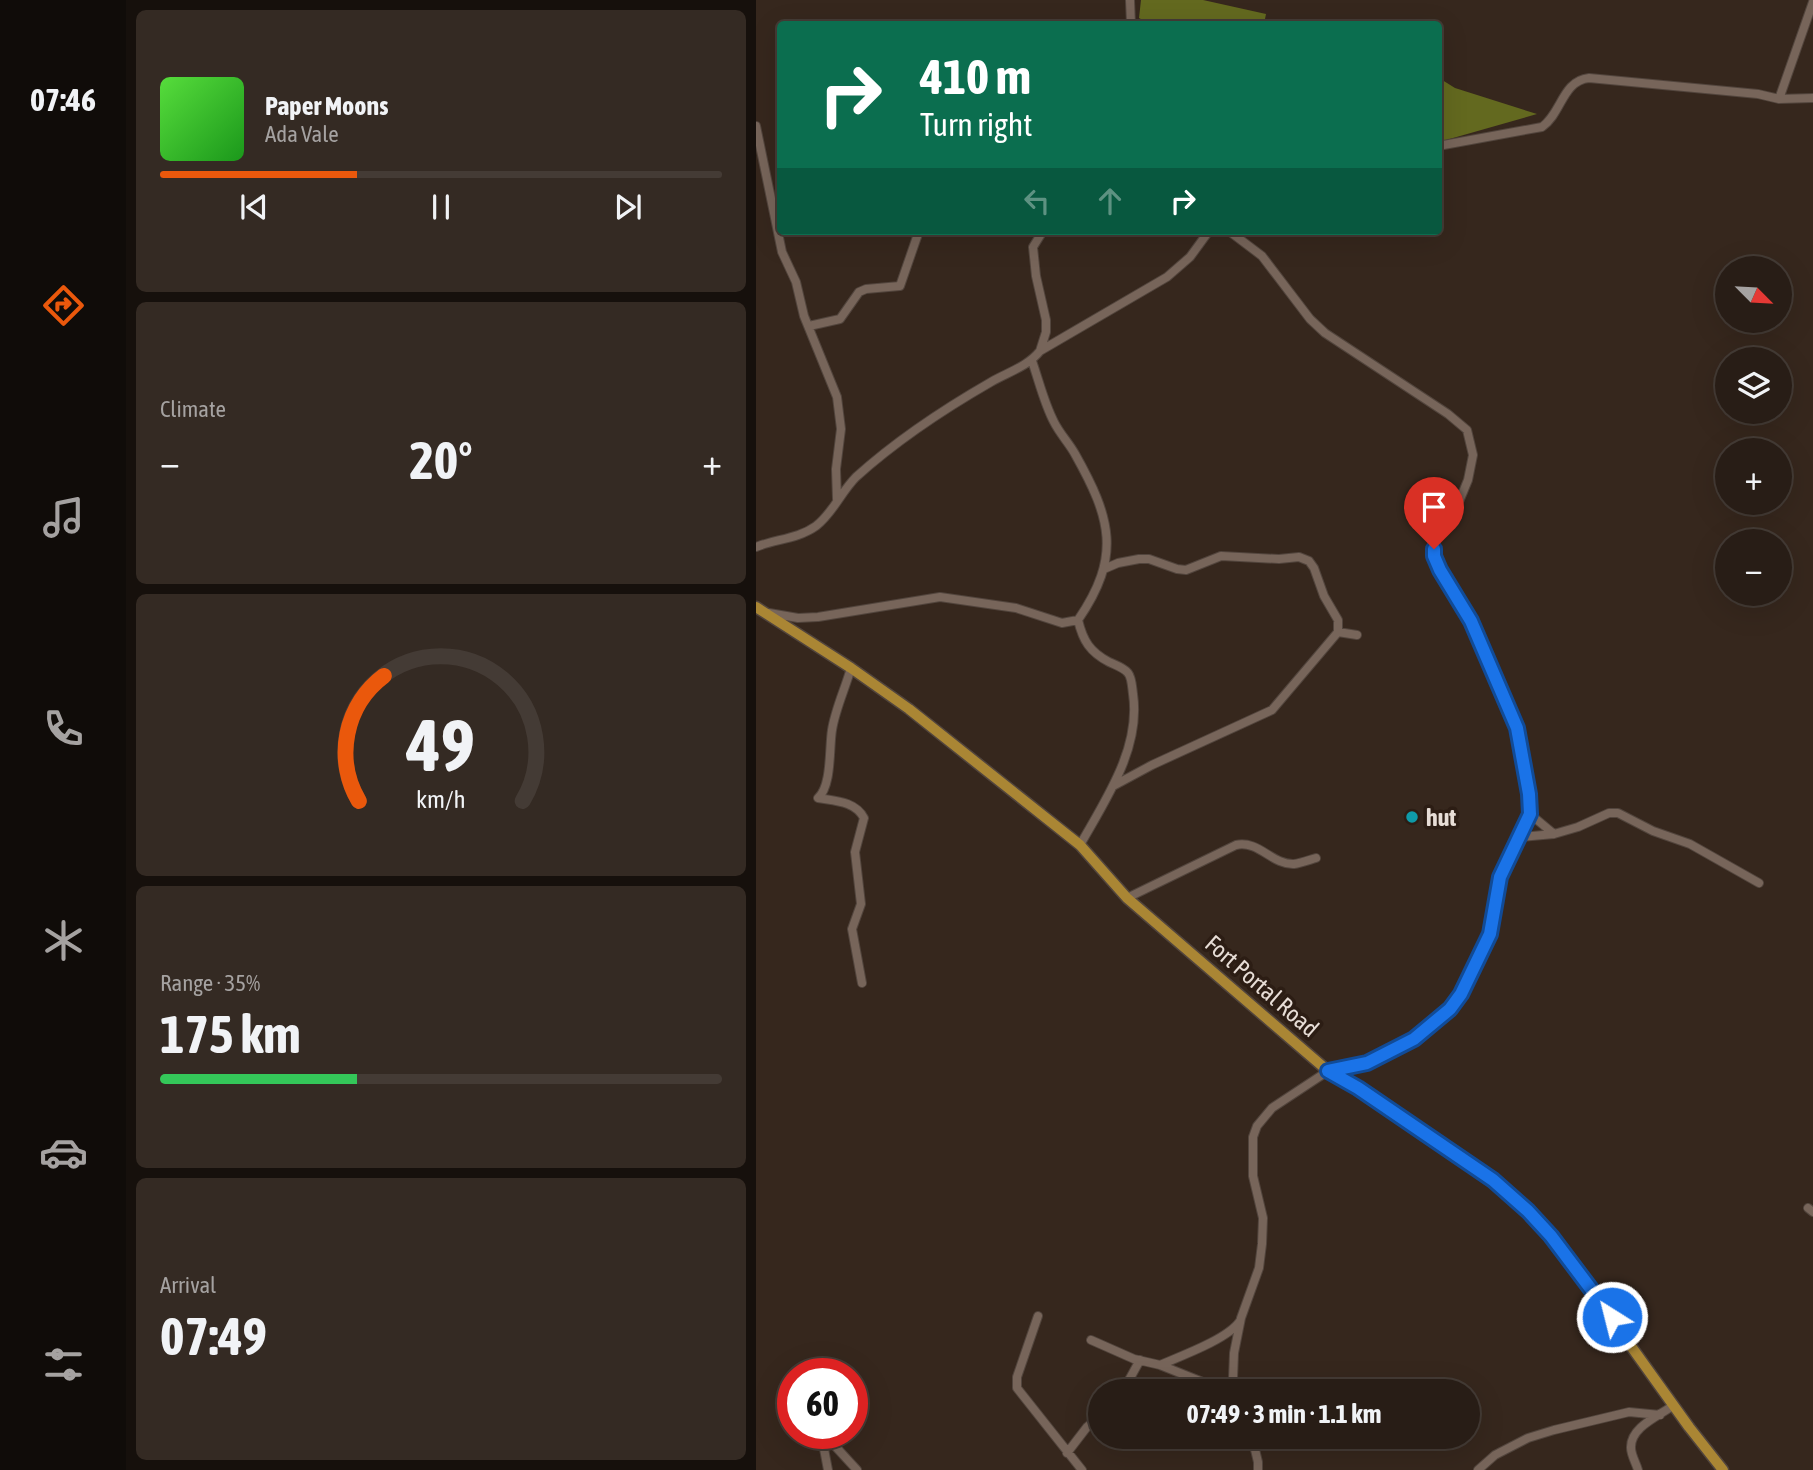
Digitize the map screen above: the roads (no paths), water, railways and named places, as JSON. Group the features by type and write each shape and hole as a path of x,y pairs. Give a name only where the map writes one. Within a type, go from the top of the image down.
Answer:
{"main road":[{"name":"Fort Portal Road","path":"760,610 851,668 943,735 1080,845 1127,898 1328,1071 1358,1088 1493,1180 1528,1211 1572,1264 1723,1470"}],"street":[{"path":"1130,0 1131,21"},
{"path":"1779,99 1813,2"},
{"path":"1442,145 1542,127 1551,121 1571,85 1578,79 1758,93 1779,99 1813,98"},
{"path":"756,127 777,229"},
{"path":"778,235 796,282 800,304 837,397 841,415 836,470 837,499"},
{"path":"809,326 840,319 859,292 900,286 918,235"},
{"path":"1040,235 1033,247 1036,276 1046,320 1046,332 1040,351"},
{"path":"756,547 771,540 806,532 825,517 858,476 907,436 991,382 1032,361 1040,351 1167,276 1190,257 1206,235"},
{"path":"1233,1379 1234,1353 1241,1318 1259,1268 1264,1228 1253,1176 1253,1137 1257,1126 1272,1108 1328,1071 1367,1063 1414,1039 1450,1009 1461,994 1490,934 1500,877 1530,814 1517,728 1471,621 1434,556 1436,540 1458,504 1468,480 1472,455 1466,430 1448,414 1325,333 1303,310 1262,256 1234,235"},
{"path":"760,610 797,618 818,617 940,597 1016,608 1062,623 1078,620 1093,597 1104,569 1107,529 1080,463 1053,421 1032,361"},
{"path":"1107,554 1118,563"},
{"path":"1104,569 1118,563 1149,559 1186,570 1221,556 1279,559 1299,557 1309,561 1314,568 1324,596 1338,620 1339,632 1272,710 1152,765 1113,786"},
{"path":"1078,620 1086,645 1095,654 1127,672 1135,720 1128,748 1113,786 1080,845"},
{"path":"1339,632 1357,635"},
{"path":"851,668 832,728 827,778 822,795 818,798 852,805 864,818 855,852 860,904 852,929 862,983"},
{"path":"1520,837 1553,834 1578,827 1609,813 1618,813 1653,831 1690,844 1759,883"},
{"path":"1530,814 1553,834"},
{"path":"1127,898 1236,845 1251,844 1288,863 1295,864 1316,858"},
{"path":"1038,1316 1016,1383 1017,1388 1082,1470"},
{"path":"1160,1365 1206,1345 1236,1327 1241,1318"},
{"path":"1091,1340 1134,1359 1199,1379"},
{"path":"1130,1379 1140,1360"},
{"path":"1638,1470 1630,1450 1632,1439 1636,1432 1674,1405"},
{"path":"1478,1470 1495,1455 1528,1438 1554,1430 1629,1412 1660,1415"},
{"path":"1067,1453 1088,1426"},
{"path":"825,1449 828,1470"},
{"path":"837,1449 857,1470"},
{"path":"1255,1449 1258,1470"}],"place":[{"name":"hut","path":"1412,817"}]}
